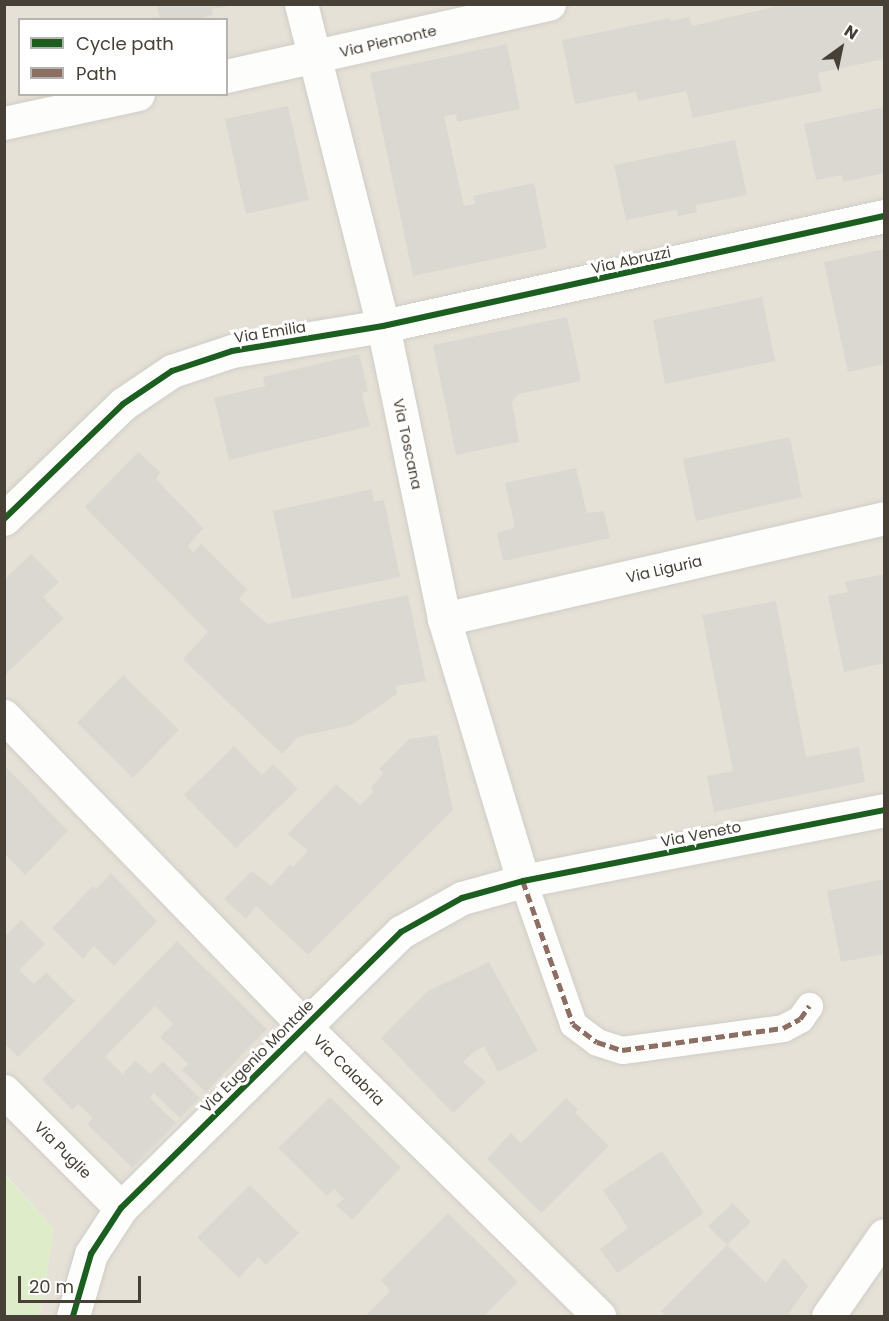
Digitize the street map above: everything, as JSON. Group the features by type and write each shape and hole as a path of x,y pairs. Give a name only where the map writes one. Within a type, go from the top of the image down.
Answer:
{"street":[{"name":"Via Toscana","path":"301,4 383,326 444,619 523,881"},
{"name":"Via Piemonte","path":"228,76 549,4"},
{"path":"4,123 129,96"},
{"name":"Via Abruzzi","path":"383,326 885,216"},
{"name":"Via Emilia","path":"4,519 123,404 172,371 232,351 383,326"},
{"name":"Via Liguria","path":"444,619 885,518"},
{"name":"Via Calabria","path":"4,716 304,1026 599,1317"},
{"name":"Via Veneto","path":"523,881 885,810"},
{"path":"523,881 573,1024 597,1042 622,1050 783,1028 800,1019 809,1006"},
{"name":"Via Eugenio Montale","path":"73,1317 91,1254 122,1208 401,932 462,898 523,881"},
{"name":"Via Puglie","path":"4,1091 122,1208"},
{"path":"828,1317 885,1235"}],"shaded area":[{"path":"5,5 884,5 884,1316 40,1316 54,1229 5,1174"}],"green space":[{"path":"4,1174 54,1229 40,1316 5,1316"}],"building":[{"path":"157,4 230,4 230,6 212,9 213,15 201,18 160,18"},
{"path":"786,4 884,4 884,59 818,73 822,91 693,118 686,91 638,101 636,92 575,104 562,40 670,18 671,21 689,17 692,26"},
{"path":"507,44 520,109 457,122 456,114 444,116 464,206 475,204 473,196 534,183 547,248 413,276 370,73"},
{"path":"288,106 309,200 246,214 225,119"},
{"path":"884,107 884,173 843,182 842,175 816,180 804,124"},
{"path":"735,140 747,195 696,205 697,212 678,216 676,210 626,220 614,165"},
{"path":"884,249 884,364 848,372 824,262"},
{"path":"762,297 775,361 665,384 653,320"},
{"path":"567,317 581,381 518,394 512,402 519,442 456,455 433,345"},
{"path":"359,354 368,391 362,393 370,426 229,460 214,398 265,386 263,377"},
{"path":"790,437 802,497 696,521 683,459"},
{"path":"138,452 160,472 156,479 203,528 188,546 193,553 201,544 247,589 239,599 267,624 408,595 426,681 396,686 397,694 351,725 298,737 282,754 183,659 208,632 85,507"},
{"path":"576,468 587,513 604,511 610,538 503,561 497,533 515,527 505,483"},
{"path":"372,489 374,502 384,500 400,577 292,599 273,511"},
{"path":"31,554 59,582 43,597 64,618 4,676 4,580"},
{"path":"884,574 884,663 844,672 828,596 848,592 845,582"},
{"path":"776,601 806,757 859,747 865,782 714,812 707,776 733,771 702,615"},
{"path":"123,675 179,730 133,778 77,723"},
{"path":"437,735 453,810 308,955 256,906 246,919 224,899 252,871 271,886 290,864 293,867 308,851 288,834 336,784 360,805 374,792 371,788 383,773 379,769 409,739"},
{"path":"234,746 262,775 273,764 298,789 236,848 184,795"},
{"path":"5,766 68,831 25,875 5,854"},
{"path":"111,873 157,921 114,966 94,946 83,959 52,928 93,886 96,889"},
{"path":"884,879 884,954 841,962 827,891"},
{"path":"21,920 45,944 19,970 34,984 46,972 75,1001 18,1057 4,1043 4,937"},
{"path":"177,941 267,1029 206,1092 182,1070 188,1064 160,1037 173,1024 155,1006 105,1057 123,1074 135,1060 150,1074 163,1061 200,1098 180,1118 154,1093 150,1098 176,1123 132,1168 87,1124 93,1118 78,1104 72,1110 42,1080"},
{"path":"489,962 538,1051 498,1072 484,1046 475,1051 463,1062 486,1082 453,1113 381,1038 428,991"},
{"path":"330,1097 401,1167 352,1220 336,1205 344,1199 334,1189 327,1196 278,1148"},
{"path":"566,1098 578,1109 575,1113 609,1146 541,1213 487,1159 511,1133 521,1143"},
{"path":"662,1151 704,1213 617,1273 600,1249 628,1228 603,1190"},
{"path":"250,1185 299,1233 266,1265 258,1257 239,1278 197,1237"},
{"path":"733,1203 751,1222 727,1245 708,1226"},
{"path":"448,1213 518,1282 484,1316 365,1316 390,1291 381,1280"},
{"path":"727,1245 766,1283 784,1258 808,1286 787,1316 666,1316 661,1311"}],"marked path":[{"path":"523,881 573,1024 597,1042 622,1050 783,1028 800,1019 809,1006"}],"cycle path":[{"path":"4,519 123,404 172,371 232,351 383,326 884,216"},
{"path":"73,1316 91,1254 121,1208 401,932 462,898 523,881 884,810"}]}
